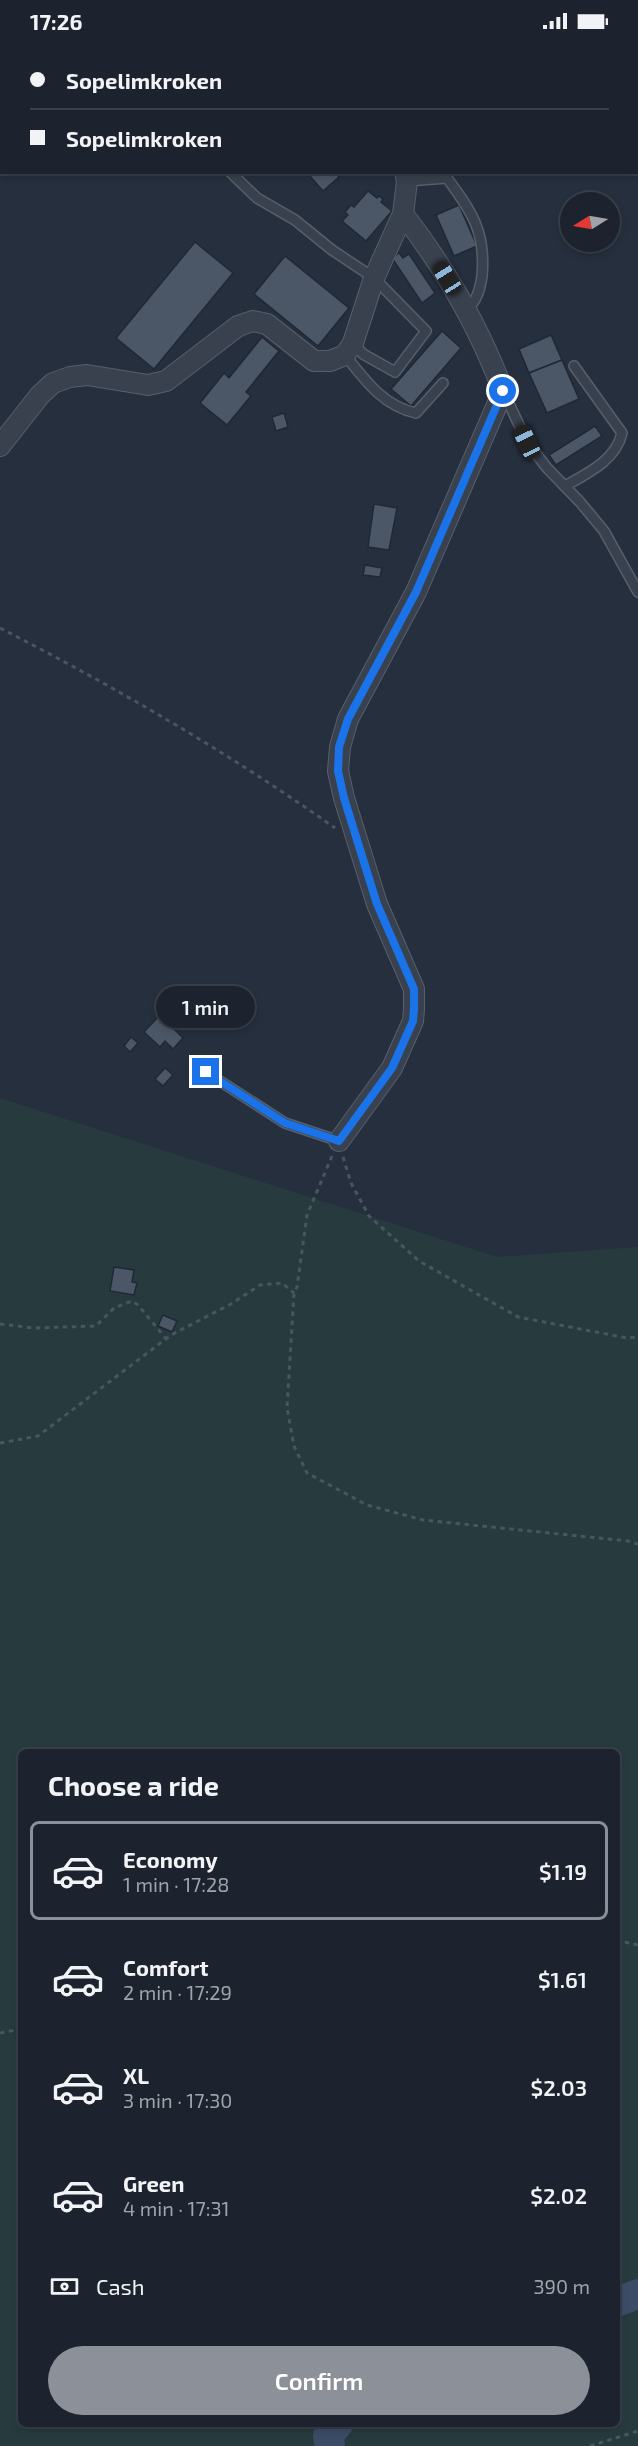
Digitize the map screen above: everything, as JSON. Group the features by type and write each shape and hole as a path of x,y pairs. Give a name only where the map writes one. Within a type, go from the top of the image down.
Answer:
{"street":[{"path":"0,446 40,394 53,383 87,375 148,385 166,381 238,326 253,321 267,324 314,361 330,362 349,349 374,278 403,214 406,177"},
{"path":"339,1141 392,1068 413,1021 414,989 377,904 344,798 338,771 339,747 348,719 416,592 503,391 488,350 467,309 428,246 403,214"}],"lane":[{"path":"232,174 257,198 295,220 374,278 426,331 395,372 349,349"},
{"path":"406,177 447,178 479,228 483,249 481,283 476,299 467,309"},
{"path":"349,349 375,393 402,410 416,413 443,383"},
{"path":"565,486 596,468 619,446 622,433 574,366"},
{"path":"503,391 527,442 547,468 604,531 638,592"},
{"path":"206,1072 285,1123 339,1141"}],"path":[{"path":"0,628 133,701 268,781 359,845"},
{"path":"339,1141 307,1215 297,1287 294,1293 287,1408 294,1446 307,1473 367,1505 423,1520 628,1541 638,1544"},
{"path":"339,1141 351,1183 369,1216 419,1261 518,1317 627,1338 638,1337"},
{"path":"0,1443 38,1436 167,1340 260,1286 282,1283 294,1293"},
{"path":"0,1324 34,1328 96,1326 114,1308 132,1301 167,1340"},
{"path":"620,1941 638,1945"},
{"path":"0,2032 18,2029"},
{"path":"590,2446 638,2431"}],"green space":[{"path":"0,1098 497,1257 638,1247 638,2446 0,2446"}],"building":[{"path":"337,174 339,177 323,191 309,175"},
{"path":"368,191 377,198 379,196 383,199 381,202 392,211 366,241 342,221 348,215 345,212 351,205 354,207"},
{"path":"459,205 477,246 454,256 436,215"},
{"path":"195,242 233,273 154,369 116,338"},
{"path":"399,253 403,258 409,254 435,293 422,303 392,258"},
{"path":"285,256 349,308 318,346 254,294"},
{"path":"442,331 461,348 411,406 391,389"},
{"path":"551,335 562,360 529,373 519,349"},
{"path":"262,337 279,351 246,392 251,396 227,425 200,403 224,373 229,378"},
{"path":"562,360 579,399 547,413 529,373"},
{"path":"284,413 288,427 276,431 272,417"},
{"path":"595,426 602,436 556,465 549,455"},
{"path":"374,504 397,508 389,550 368,547"},
{"path":"365,565 382,568 380,577 363,575"},
{"path":"160,1015 183,1038 173,1049 165,1041 160,1047 144,1032"},
{"path":"131,1037 138,1043 130,1052 124,1046"},
{"path":"165,1068 173,1075 163,1086 155,1079"},
{"path":"114,1267 134,1270 132,1282 137,1283 134,1295 110,1291"},
{"path":"163,1315 177,1321 172,1332 158,1326"}],"waterway":[{"path":"620,2301 638,2294"},
{"path":"330,2446 328,2436 336,2427"}],"route":[{"path":"206,1072 285,1123 339,1141 392,1068 413,1021 414,989 377,904 344,798 338,771 339,747 348,719 416,592 503,391"}]}
